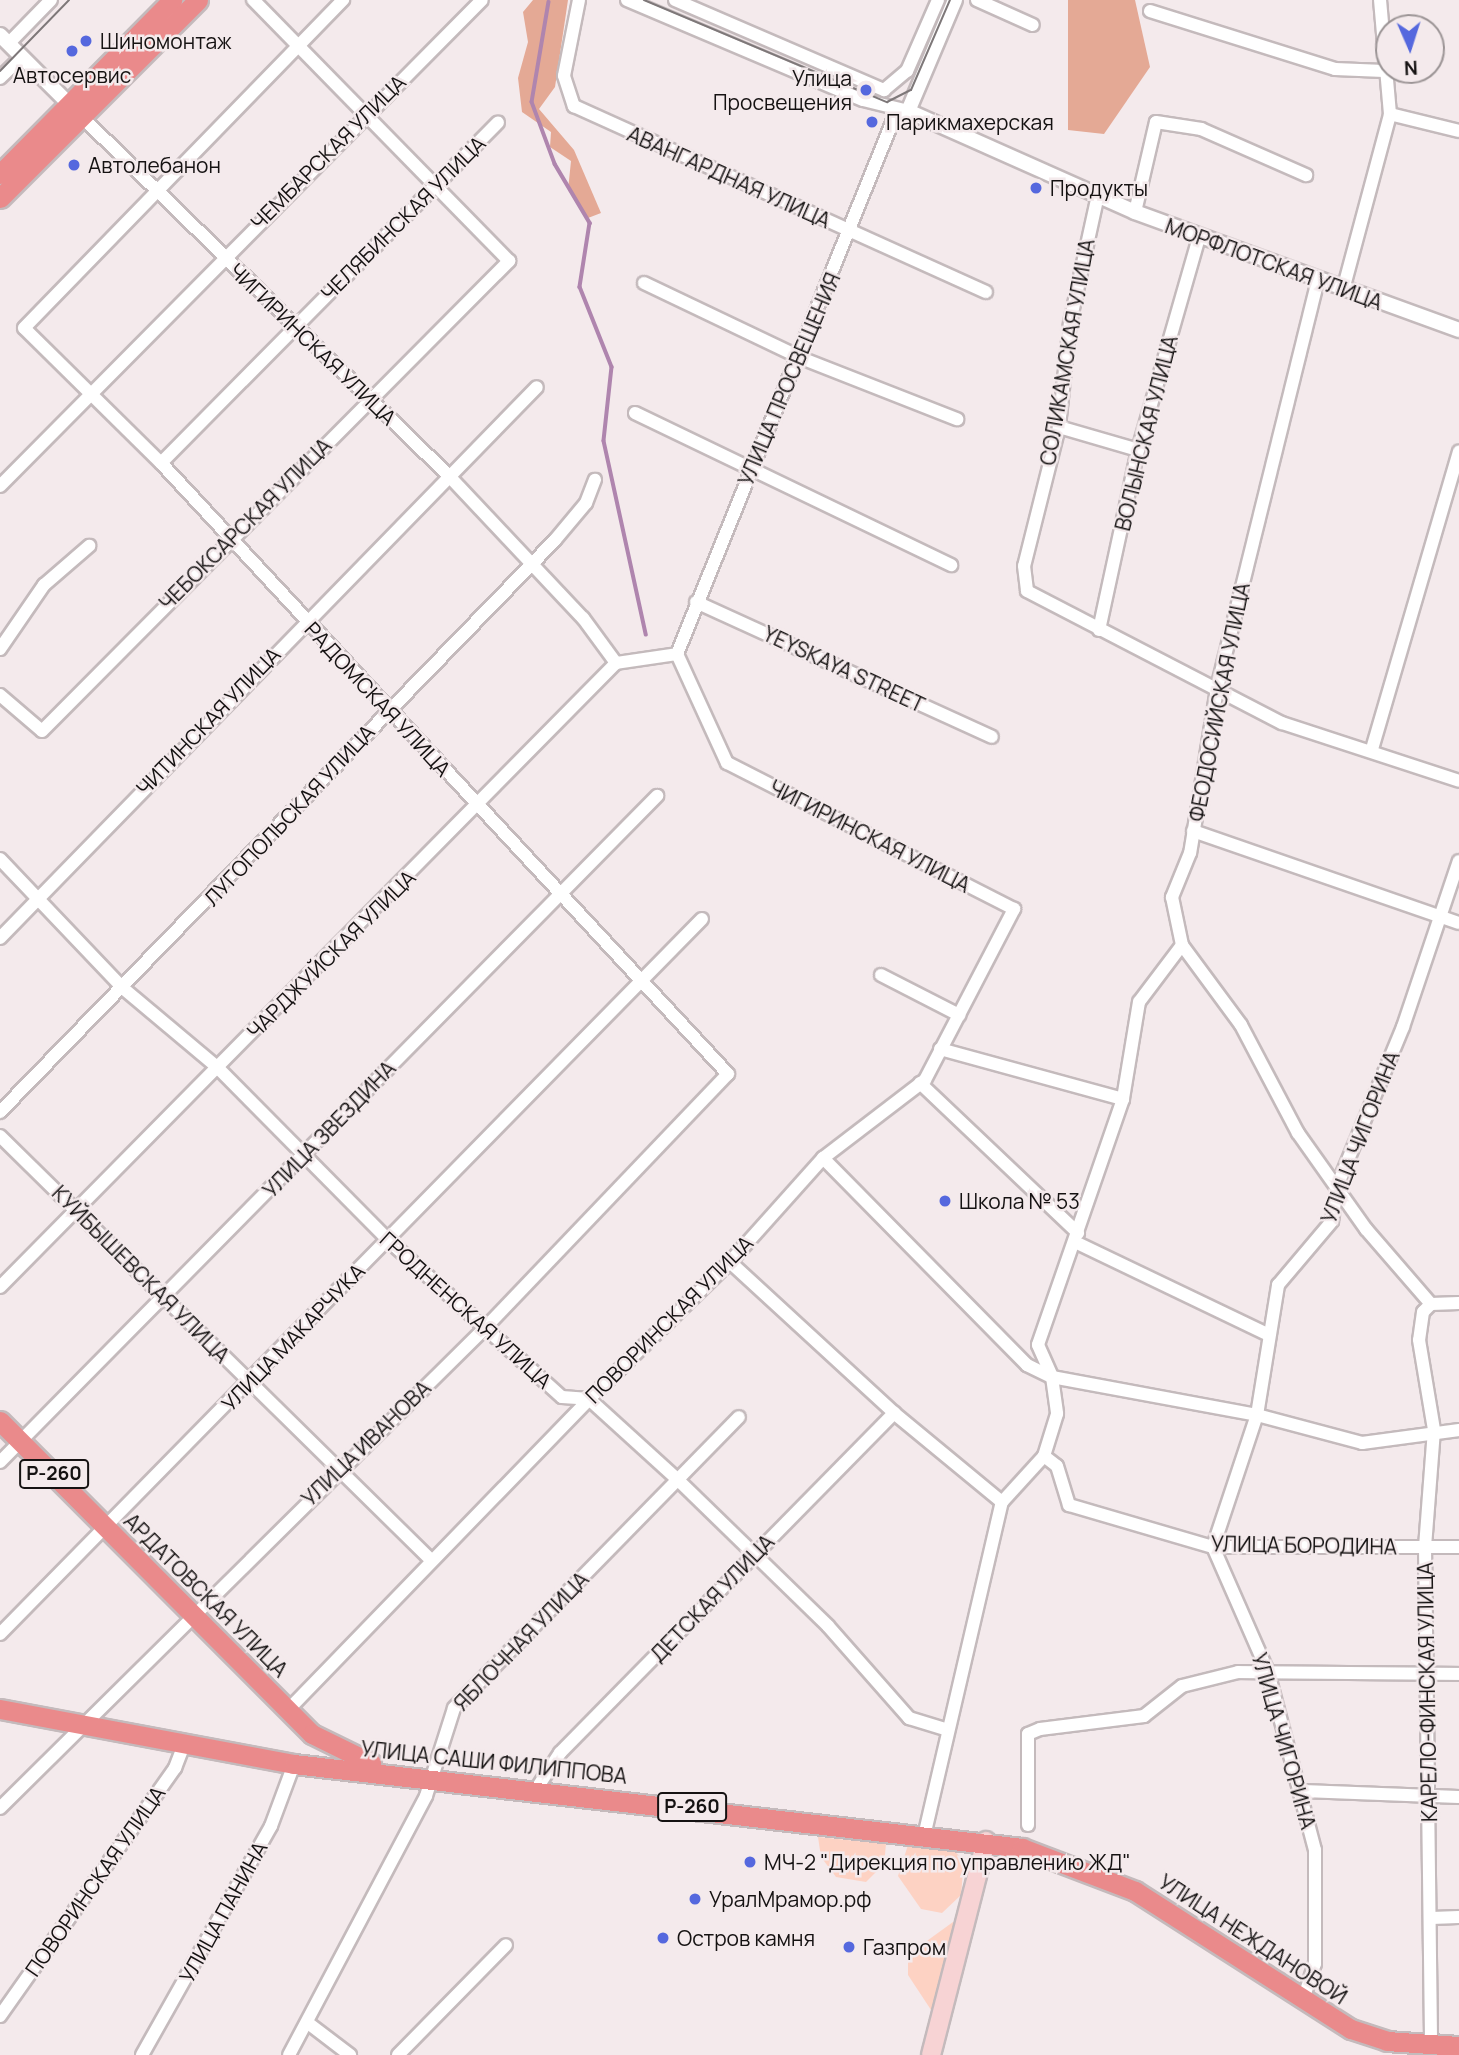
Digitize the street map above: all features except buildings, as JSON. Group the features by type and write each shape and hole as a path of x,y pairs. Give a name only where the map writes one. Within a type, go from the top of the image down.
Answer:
{"highway":[{"path":"0,198 172,0"},
{"path":"0,174 76,111 198,0"},
{"name":"АРДАТОВСКАЯ УЛИЦА","path":"0,1421 312,1734 333,1749 398,1772"},
{"name":"УЛИЦА САШИ ФИЛИППОВА","path":"0,1709 297,1764 398,1772 986,1840"},
{"path":"297,1764 311,1755 312,1734"},
{"name":"УЛИЦА НЕЖДАНОВОЙ","path":"986,1840 1076,1864 1135,1891 1351,2029 1431,2045 1459,2046"}],"main road":[{"path":"931,2055 986,1840"}],"street":[{"path":"4,39 51,0"},
{"path":"253,0 368,114 434,185"},
{"path":"156,191 296,44 343,0"},
{"name":"ЧЕМБАРСКАЯ УЛИЦА","path":"0,486 90,399 222,257 482,0"},
{"name":"АВАНГАРДНАЯ УЛИЦА","path":"579,0 564,76 574,106 986,292"},
{"name":"МОРФЛОТСКАЯ УЛИЦА","path":"627,0 863,100 908,111 1135,212 1343,290 1459,330"},
{"path":"675,0 876,87 900,82 938,0"},
{"name":"УЛИЦА ПРОСВЕЩЕНИЯ","path":"677,654 750,472 801,358 892,123 908,111 955,0"},
{"path":"977,0 1033,25"},
{"path":"1150,11 1335,69 1375,71"},
{"name":"ЧИГИРИНСКАЯ УЛИЦА","path":"4,39 222,257 298,323 449,476 528,561 616,663"},
{"path":"0,78 22,57"},
{"path":"1343,290 1390,114 1386,84"},
{"path":"1390,114 1459,131"},
{"name":"ЧЕЛЯБИНСКАЯ УЛИЦА","path":"161,463 298,323 429,197 434,185 498,122"},
{"path":"1135,212 1156,122 1201,129 1306,175"},
{"name":"ЧЕБОКСАРСКАЯ УЛИЦА","path":"0,695 42,731 509,261 434,185"},
{"name":"РАДОМСКАЯ УЛИЦА","path":"156,191 24,328 90,399 161,463 230,542 728,1074"},
{"name":"СОЛИКАМСКАЯ УЛИЦА","path":"1098,195 1070,322 1059,427 1030,534 1027,591 1099,630"},
{"name":"ВОЛЫНСКАЯ УЛИЦА","path":"1099,630 1138,450 1199,237"},
{"name":"ФЕОДОСИЙСКАЯ УЛИЦА","path":"1182,946 1172,897 1193,831 1217,689 1318,280"},
{"path":"643,283 801,358 957,419"},
{"name":"ЧИТИНСКАЯ УЛИЦА","path":"0,938 304,620 537,387"},
{"path":"635,413 750,472 951,565"},
{"path":"1059,427 1138,450"},
{"path":"1372,749 1459,451"},
{"name":"ЛУГОПОЛЬСКАЯ УЛИЦА","path":"0,1112 124,989 586,503 595,480"},
{"path":"0,649 44,585 89,546"},
{"name":"YEYSKAYA STREET","path":"696,602 992,737"},
{"path":"1099,630 1282,723 1372,749 1459,781"},
{"path":"616,663 677,654"},
{"name":"ЧИГИРИНСКАЯ УЛИЦА","path":"677,654 727,763 1014,909"},
{"name":"ЧАРДЖУЙСКАЯ УЛИЦА","path":"0,1287 616,663"},
{"name":"УЛИЦА ЗВЕЗДИНА","path":"0,1462 657,796"},
{"path":"1193,831 1459,923"},
{"name":"ГРОДНЕНСКАЯ УЛИЦА","path":"0,859 124,989 218,1068 306,1154 388,1240 562,1396 589,1399 678,1480 756,1553 909,1718 948,1730"},
{"name":"УЛИЦА ЧИГОРИНА","path":"1303,2000 1315,1964 1315,1850 1303,1791 1268,1672 1213,1547 1256,1415 1278,1285 1332,1222 1338,1184 1403,1027 1459,861"},
{"name":"ПОВОРИНСКАЯ УЛИЦА","path":"288,1710 589,1399 730,1262 822,1158 920,1083 1014,909"},
{"name":"УЛИЦА МАКАРЧУКА","path":"0,1634 702,919"},
{"path":"925,1832 1002,1502 1044,1456 1057,1414 1052,1377 1038,1345 1124,1099 1139,1002 1182,946 1241,1025 1315,1161 1338,1184 1366,1229 1431,1304 1459,1303"},
{"path":"881,975 959,1015"},
{"path":"940,1049 1124,1099"},
{"name":"УЛИЦА ИВАНОВА","path":"0,1808 80,1724 486,1327 728,1074"},
{"path":"920,1083 1077,1238 1269,1335"},
{"name":"КУЙБЫШЕВСКАЯ УЛИЦА","path":"0,1136 431,1560"},
{"path":"822,1158 1027,1365 1052,1377 1256,1415 1362,1443 1434,1430 1459,1430"},
{"path":"730,1262 894,1413 1002,1502"},
{"name":"КАРЕЛО-ФИНСКАЯ УЛИЦА","path":"1431,1304 1423,1312 1419,1340 1434,1430 1425,1547 1431,2045"},
{"name":"ДЕТСКАЯ УЛИЦА","path":"537,1788 560,1753 894,1413"},
{"name":"ЯБЛОЧНАЯ УЛИЦА","path":"289,2055 308,2023 431,1776 454,1708 739,1417"},
{"name":"УЛИЦА БОРОДИНА","path":"1044,1456 1057,1466 1069,1505 1213,1547 1459,1546"},
{"path":"1028,1825 1028,1734 1144,1716 1182,1686 1238,1672 1459,1674"},
{"name":"ПОВОРИНСКАЯ УЛИЦА","path":"0,2016 175,1768 184,1744"},
{"name":"УЛИЦА ПАНИНА","path":"142,2055 271,1826 297,1764"},
{"path":"1303,1791 1429,1798 1459,1797"},
{"path":"1431,1918 1459,1917"},
{"path":"398,2055 506,1945"},
{"path":"308,2023 350,2055"}],"shaded area":[{"path":"533,0 568,0 555,87 539,109 574,150 601,213 588,218 568,190 571,161 550,147 551,132 522,112 518,78 528,42 523,12"},
{"path":"1068,0 1135,0 1150,67 1104,134 1068,130"},
{"path":"818,1837 886,1844 884,1864 866,1882 836,1877 821,1857"},
{"path":"908,1845 954,1851 964,1860 961,1895 942,1913 921,1909 898,1876"},
{"path":"953,1922 956,1925 935,2016 908,1975 908,1963 913,1951"}],"waterway":[{"path":"549,2 532,102 555,164 590,223 580,287 612,367 604,441 646,634"}],"tram line":[{"path":"0,71 69,0"},
{"path":"644,0 887,102 911,90 950,0"}],"place":[{"name":"Шиномонтаж","path":"86,41"},
{"name":"Автосервис","path":"72,51"},
{"name":"Улица Просвещения","path":"866,90"},
{"name":"Парикмахерская","path":"872,122"},
{"name":"Автолебанон","path":"74,165"},
{"name":"Продукты","path":"1036,188"},
{"name":"Школа № 53","path":"945,1201"},
{"name":"МЧ-2 \"Дирекция по управлению ЖД\"","path":"750,1862"},
{"name":"УралМрамор.рф","path":"695,1899"},
{"name":"Остров камня","path":"663,1938"},
{"name":"Газпром","path":"849,1947"}]}
